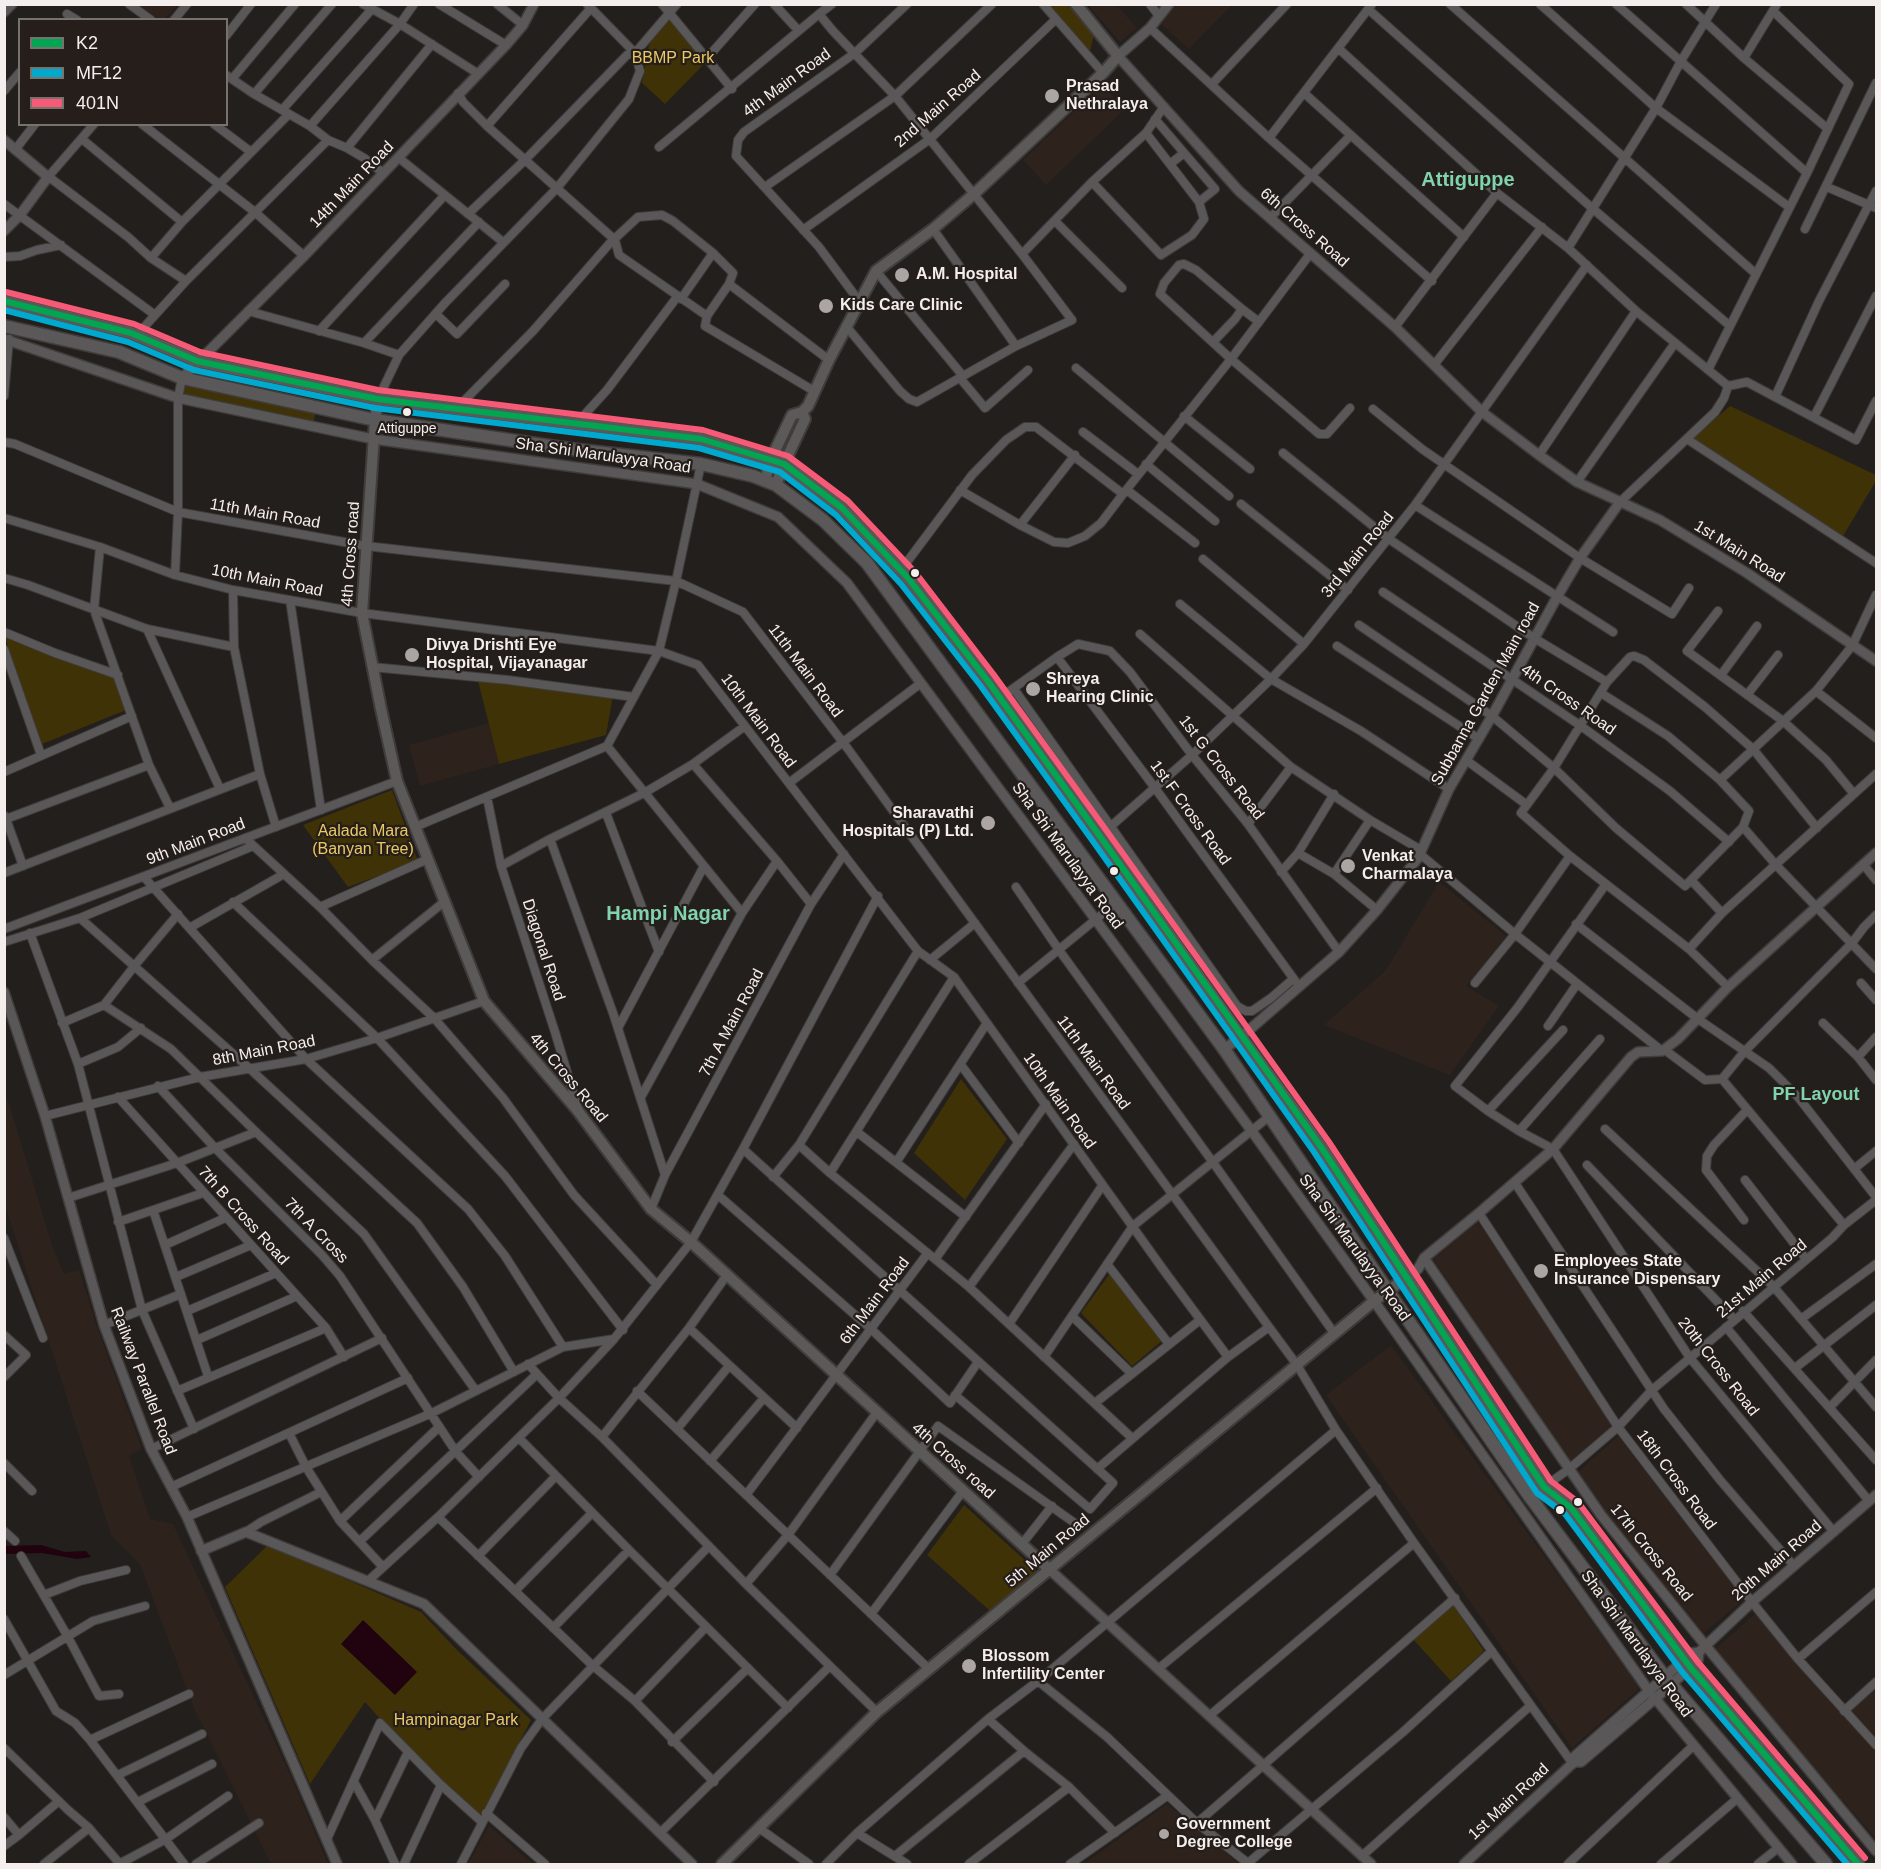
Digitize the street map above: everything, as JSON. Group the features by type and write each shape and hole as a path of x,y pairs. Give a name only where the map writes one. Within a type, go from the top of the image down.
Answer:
{"main road":[{"path":"771,483 771,459 792,415 802,412 807,406 876,270 933,229 974,194 1118,56 1076,4"},
{"path":"4,301 136,336 197,361 378,399 701,439 784,464 842,508 901,570 1000,698 1099,835 1241,1037 1322,1147 1544,1487 1571,1508 1688,1664 1858,1864"},
{"path":"4,326 119,352 182,378 375,420 570,449 701,464 753,476 771,483 823,520 867,564 1224,1048 1388,1292 1530,1497 1668,1680 1826,1864"},
{"name":"4th Cross road","path":"378,399 362,613 385,729"},
{"path":"771,483 784,464 805,419 802,412"},
{"name":"4th Cross Road","path":"385,729 397,781 484,1001 578,1111 651,1209 691,1242 837,1375"},
{"name":"5th Main Road","path":"722,1864 877,1712 1374,1301 1407,1277"},
{"name":"4th Cross road","path":"837,1375 1049,1569"}],"street":[{"path":"4,12 12,4"},
{"path":"129,4 148,18"},
{"path":"176,18 187,4"},
{"path":"228,34 252,4"},
{"path":"296,4 229,77 310,126 328,140 364,158 384,173"},
{"path":"254,94 332,4"},
{"path":"363,4 400,24 477,74"},
{"path":"310,126 400,24 414,4"},
{"path":"439,4 506,45"},
{"path":"497,4 523,24"},
{"name":"14th Main Road","path":"182,378 304,256 506,45 523,24 534,4"},
{"path":"662,4 732,88"},
{"path":"468,214 525,160 627,55 635,54 677,4"},
{"path":"706,58 755,4"},
{"path":"774,4 798,30"},
{"path":"659,147 832,4"},
{"name":"4th Main Road","path":"859,301 803,230 736,156 738,140 744,132 855,53 907,4"},
{"path":"765,188 895,96 992,4"},
{"path":"1043,4 1102,73"},
{"path":"1150,4 1160,16"},
{"path":"1118,56 1150,28 1169,4"},
{"path":"1212,84 1287,4"},
{"path":"1450,4 1756,274"},
{"path":"1540,4 1656,108 1789,207"},
{"path":"1616,4 1807,173"},
{"path":"1686,4 1744,58 1828,129"},
{"path":"1568,248 1656,108 1681,61 1716,4"},
{"path":"378,399 399,355 503,242 557,188 629,99 640,72 635,54 589,6 487,126"},
{"path":"1269,138 1370,7 1592,208 1730,326"},
{"path":"1708,370 1849,84 1775,8 1744,58"},
{"path":"151,258 182,222 251,152 372,9"},
{"path":"819,14 895,96 1072,320 1016,346 917,402 909,399 900,391 846,327"},
{"name":"2nd Main Road","path":"803,230 930,139 1055,20"},
{"path":"1150,28 1269,138 1432,280"},
{"path":"347,148 432,44"},
{"path":"1338,48 1497,193 1568,248 1636,310 1728,386"},
{"name":"6th Cross Road","path":"1118,56 1239,191 1395,327 1482,412"},
{"path":"4,91 18,74"},
{"path":"1805,229 1827,188 1876,83"},
{"path":"458,93 463,102 487,126 615,240 619,255 707,316"},
{"path":"1304,93 1464,237"},
{"path":"1022,254 1056,222 1092,182 1146,133 1163,108"},
{"path":"1155,119 1215,189 1199,202"},
{"path":"15,150 33,126"},
{"path":"4,231 20,215 92,126"},
{"path":"145,126 256,213 304,256"},
{"path":"217,126 251,152"},
{"path":"1092,182 1161,255 1192,235 1204,219 1199,202 1146,133"},
{"path":"1270,218 1351,135"},
{"path":"82,139 182,222"},
{"path":"4,140 128,237 151,258 186,281"},
{"path":"136,336 186,281 328,140"},
{"path":"1170,164 1184,153"},
{"path":"399,158 503,242"},
{"path":"1827,188 1873,207"},
{"path":"1774,397 1819,302 1873,207 1876,191"},
{"path":"1395,327 1497,193"},
{"path":"319,331 444,196"},
{"path":"4,204 154,315"},
{"path":"456,408 532,331 610,243 638,217 662,215 673,221 733,273 729,284 707,316 705,326 814,391"},
{"path":"364,343 479,222"},
{"path":"1056,222 1122,288"},
{"path":"1434,365 1542,227"},
{"path":"933,229 1016,346"},
{"path":"4,256 20,256 61,245"},
{"path":"576,424 608,390 712,253"},
{"path":"960,490 1054,542 1068,543 1084,536 1101,523 1310,254"},
{"path":"1259,322 1187,265 1179,265 1164,283 1160,294 1230,359 1319,434 1327,434 1350,408"},
{"name":"3rd Main Road","path":"1110,827 1192,755 1304,644 1445,465 1587,265"},
{"path":"876,270 985,408 1028,370"},
{"path":"436,314 457,334 505,284"},
{"path":"729,284 829,360"},
{"path":"1814,417 1876,296"},
{"path":"1213,342 1242,309"},
{"path":"1539,455 1636,310"},
{"path":"248,311 399,355"},
{"path":"4,396 7,339"},
{"name":"Sha Shi Marulayya Road","path":"7,339 178,398 374,439 697,484 778,518 847,583 1251,1130 1652,1694 1792,1864"},
{"path":"1577,482 1676,343"},
{"path":"1076,368 1229,496"},
{"path":"175,575 178,512 178,398 182,378"},
{"path":"1728,386 1747,382 1856,440 1876,401"},
{"path":"1620,502 1715,412 1728,386"},
{"path":"1372,410 1422,449 1580,558 1672,614 1689,588"},
{"name":"1st Main Road","path":"1482,412 1577,482 1660,520 1747,573 1876,662"},
{"path":"1184,416 1250,469"},
{"path":"901,570 972,475 1006,440 1025,427 1036,427 1195,543"},
{"path":"1083,432 1138,474"},
{"path":"1687,439 1876,563"},
{"name":"11th Main Road","path":"4,442 15,444 178,512 366,546 676,581 743,612 842,742 1297,1365 1336,1430 1414,1543 1573,1763"},
{"path":"1282,453 1389,539 1534,639 1607,682"},
{"path":"1020,525 1075,455"},
{"path":"415,827 607,746 659,651 701,464"},
{"path":"1146,464 1215,521"},
{"name":"Subbanna Garden Main road","path":"1224,1048 1241,1037 1339,952 1377,910 1418,858 1449,789 1513,680 1557,597 1580,558 1620,502"},
{"path":"1241,504 1348,590"},
{"path":"1415,505 1613,633"},
{"name":"10th Main Road","path":"4,518 100,547 175,575 232,590 362,613 659,651 698,665 878,896 918,951 954,977 1102,1186 1228,1357"},
{"path":"100,547 94,610 149,765 170,808"},
{"path":"1203,559 1304,644"},
{"path":"4,578 147,629 234,647"},
{"path":"232,590 234,647 260,774 276,827"},
{"name":"4th Cross Road","path":"1383,592 1581,726 1670,791 1729,842"},
{"path":"1720,780 1816,691 1852,646 1876,595"},
{"path":"290,600 321,810"},
{"path":"1180,604 1271,679 1361,730 1449,789"},
{"path":"1718,611 1687,651 1783,722 1826,760 1854,794"},
{"path":"1359,625 1492,716 1554,768 1616,828 1685,886 1743,827 1749,812 1720,780 1668,736 1601,693"},
{"path":"1721,675 1757,626"},
{"path":"147,629 220,789"},
{"path":"4,632 118,675"},
{"path":"1140,634 1291,767 1420,852 1577,984 1705,1080 1722,1079 1744,1052 1852,943 1876,915"},
{"name":"1st G Cross Road","path":"1000,698 1078,644 1110,651 1130,672 1192,755 1248,824 1339,952"},
{"path":"1337,646 1479,739"},
{"path":"4,649 41,756"},
{"path":"1747,695 1778,655"},
{"path":"1728,987 1689,949 1570,856 1521,813 1554,768 1607,682 1630,657 1638,656 1705,707 1753,749 1817,828"},
{"name":"1st F Cross Road","path":"1057,657 1300,987"},
{"path":"372,667 498,679 634,697"},
{"path":"789,783 921,683"},
{"path":"1014,689 1237,1006 1246,1011 1252,1011 1293,979"},
{"path":"1816,691 1876,738"},
{"path":"4,772 132,716"},
{"path":"501,866 644,793 693,764 745,726"},
{"path":"607,746 742,913"},
{"path":"1466,760 1527,805"},
{"path":"693,764 811,904"},
{"path":"23,866 5,817 149,765"},
{"path":"1248,824 1291,767"},
{"path":"4,873 260,774"},
{"path":"1689,949 1722,913 1876,774"},
{"name":"9th Main Road","path":"4,929 397,781"},
{"path":"1281,872 1298,853 1334,794"},
{"name":"Diagonal Road","path":"487,797 501,866 578,1111"},
{"path":"606,813 659,952"},
{"path":"1334,874 1370,820"},
{"path":"1743,827 1776,865 1876,969"},
{"path":"245,838 434,1018 503,1098 574,1195 657,1285"},
{"path":"550,839 618,1028 665,1175"},
{"path":"4,942 80,918 152,886 253,846"},
{"path":"1298,853 1334,874 1377,910"},
{"path":"1407,1277 1418,1269 1424,1258 1553,1149 1631,1057 1638,1052 1663,1050 1678,1039 1728,987 1876,853"},
{"name":"7th A Main Road","path":"651,1209 665,1175 811,904 844,854"},
{"path":"1475,983 1515,934 1570,856"},
{"path":"320,907 428,859"},
{"path":"641,1097 742,913 777,861"},
{"path":"1863,864 1876,880"},
{"path":"618,1028 704,866"},
{"path":"191,927 284,874"},
{"path":"144,876 306,1059 468,1209 505,1256 563,1347"},
{"path":"1691,880 1722,913"},
{"path":"1553,1149 1519,1131 1455,1086 1518,1007 1605,884"},
{"path":"1016,887 1335,1334"},
{"path":"368,1581 438,1517 560,1398 623,1330 691,1242 878,896"},
{"path":"233,902 377,1038 505,1176 623,1330"},
{"path":"372,960 444,902"},
{"path":"1018,983 1117,902"},
{"path":"62,1023 104,1005 178,914"},
{"path":"80,918 249,1068 417,1223 463,1287 514,1372"},
{"path":"930,960 975,923"},
{"path":"1576,924 1698,1018 1769,1068 1787,1084 1876,1198"},
{"path":"30,933 78,1064 90,1104 108,1185 142,1310 194,1429"},
{"path":"774,1178 799,1145 918,951"},
{"path":"830,1173 954,977"},
{"path":"1861,983 1876,1000"},
{"path":"1548,1026 1577,984"},
{"name":"Railway Parallel Road","path":"4,992 7,1009 45,1116 104,1325 151,1449 187,1517 337,1864"},
{"name":"8th Main Road","path":"45,1116 158,1086 306,1059 377,1038 484,1001"},
{"path":"104,1005 171,1049 364,1234 476,1391"},
{"path":"897,1161 987,1023"},
{"path":"1823,1023 1858,1057 1876,1080"},
{"path":"78,1064 118,1047 141,1028"},
{"path":"1488,1111 1563,1030"},
{"path":"1858,1057 1876,1037"},
{"path":"1519,1131 1600,1039"},
{"path":"961,1065 1018,1143"},
{"path":"1722,1079 1844,1225"},
{"name":"7th A Cross","path":"158,1086 340,1276 456,1452 479,1477"},
{"name":"7th B Cross Road","path":"118,1096 326,1328 344,1357"},
{"name":"6th Main Road","path":"746,1495 927,1254 936,1258 1046,1104"},
{"path":"1744,1220 1706,1170 1707,1156 1714,1145 1747,1110"},
{"path":"1044,1357 1133,1226 1271,1115"},
{"path":"1605,1129 1773,1286 1876,1407"},
{"path":"68,1197 177,1163 256,1132"},
{"path":"857,1132 966,1216"},
{"path":"969,1287 1074,1144"},
{"path":"799,1145 927,1254"},
{"path":"743,1149 1113,1483 1090,1509 955,1395"},
{"name":"20th Cross Road","path":"1553,1149 1690,1358 1834,1532"},
{"path":"1854,1169 1876,1151"},
{"path":"1587,1165 1734,1319"},
{"path":"1745,1180 1806,1259"},
{"path":"1515,1183 1664,1409 1720,1480 1794,1566"},
{"path":"1009,1324 1102,1186"},
{"path":"118,1222 202,1192"},
{"path":"718,1195 871,1329 950,1403 978,1362"},
{"name":"21st Main Road","path":"1530,1497 1569,1469 1618,1427 1652,1390 1876,1198"},
{"path":"153,1210 208,1376"},
{"name":"18th Cross Road","path":"1479,1213 1618,1427 1798,1659 1876,1745"},
{"path":"165,1245 225,1218"},
{"path":"4,1238 43,1338"},
{"path":"176,1278 250,1245"},
{"path":"936,1258 1132,1438"},
{"name":"17th Cross Road","path":"1424,1258 1601,1515 1702,1648 1876,1851"},
{"path":"1107,1264 1169,1344"},
{"path":"1802,1319 1876,1264"},
{"path":"187,1311 276,1273"},
{"path":"602,1437 689,1329 727,1275"},
{"path":"104,1325 181,1294"},
{"path":"197,1340 297,1296"},
{"path":"1795,1368 1876,1305"},
{"path":"1743,1311 1876,1460"},
{"path":"1072,1316 1132,1374"},
{"path":"1095,1403 1200,1320"},
{"path":"1097,1469 1228,1357 1269,1327"},
{"path":"1726,1327 1873,1498"},
{"path":"177,1390 326,1328"},
{"path":"689,1329 797,1428"},
{"path":"4,1335 26,1355 4,1377"},
{"path":"151,1449 382,1338"},
{"path":"187,1517 432,1413 563,1347 614,1339"},
{"path":"1830,1407 1876,1360"},
{"path":"528,1364 746,1584 877,1712"},
{"path":"676,1429 729,1366"},
{"path":"360,1541 537,1374"},
{"path":"171,1487 408,1378"},
{"path":"637,1391 929,1669"},
{"path":"710,1461 764,1398"},
{"path":"746,1584 788,1535 877,1412"},
{"path":"830,1575 940,1426 1076,1524"},
{"path":"340,1521 439,1427"},
{"path":"826,1864 857,1833 988,1719 1038,1681 1336,1430"},
{"path":"290,1433 306,1467 340,1521 383,1567"},
{"path":"519,1437 788,1708"},
{"path":"4,1462 32,1491"},
{"path":"478,1556 556,1476"},
{"path":"1158,1669 1377,1488"},
{"path":"871,1614 963,1491"},
{"path":"201,1551 246,1532 321,1492"},
{"name":"20th Main Road","path":"1668,1680 1688,1664 1692,1653 1702,1648 1873,1498"},
{"path":"1022,1545 1052,1506"},
{"path":"515,1592 592,1513"},
{"path":"438,1517 592,1665 635,1701 672,1742 714,1782"},
{"path":"4,1532 15,1541"},
{"path":"246,1532 424,1604 693,1864"},
{"path":"1209,1716 1414,1543"},
{"path":"461,1864 521,1748 542,1719 709,1546"},
{"path":"553,1628 629,1550"},
{"path":"21,1557 68,1637 99,1696 119,1694"},
{"path":"1049,1569 1371,1864"},
{"path":"44,1595 80,1581 126,1570"},
{"path":"1798,1659 1876,1592"},
{"path":"1197,1823 1455,1598"},
{"path":"4,1675 93,1621 145,1606"},
{"path":"4,1619 56,1711 75,1723 90,1740 184,1864"},
{"path":"635,1701 706,1627"},
{"path":"1038,1681 1107,1737 1197,1823 1249,1864 1403,1732 1492,1651"},
{"path":"660,1833 830,1666"},
{"path":"672,1742 748,1668"},
{"name":"1st Main Road","path":"1464,1864 1573,1763 1575,1756 1668,1680"},
{"path":"1844,1711 1876,1682"},
{"path":"90,1740 189,1694"},
{"path":"1362,1856 1530,1706"},
{"path":"988,1719 1023,1751 1069,1787 1114,1833"},
{"path":"327,1839 380,1723 441,1785 545,1864"},
{"path":"118,1775 202,1734"},
{"path":"1571,1861 1694,1745"},
{"path":"4,1748 89,1828 120,1864 165,1839 228,1796"},
{"path":"895,1856 1023,1751"},
{"path":"375,1820 408,1752"},
{"path":"138,1802 212,1764"},
{"path":"354,1782 395,1864"},
{"path":"404,1864 441,1785"},
{"path":"969,1864 1069,1787"},
{"path":"1071,1864 1081,1862 1114,1833 1167,1796"},
{"path":"1661,1864 1738,1798"},
{"path":"4,1846 58,1801"},
{"path":"4,1816 19,1835"},
{"path":"196,1864 259,1822"},
{"path":"44,1864 89,1828"},
{"path":"759,1828 809,1864"},
{"path":"857,1833 907,1864"},
{"path":"1758,1864 1778,1848"},
{"path":"1571,1861 1582,1864"}],"shaded area":[{"path":"138,5 177,5 166,18 157,18"},
{"path":"1088,5 1117,5 1137,28 1120,42"},
{"path":"1176,5 1232,5 1189,49 1161,24"},
{"path":"1102,85 1125,109 1046,185 1023,160"},
{"path":"489,723 499,764 420,786 409,745"},
{"path":"1439,882 1506,936 1466,986 1499,1006 1450,1075 1324,1025 1386,970"},
{"path":"4,1097 7,1097 53,1248 64,1274 79,1270 97,1327 142,1449 129,1456 150,1519 173,1524 294,1783 328,1864 271,1864 194,1708 140,1564 111,1535 5,1205"},
{"path":"1478,1222 1615,1426 1572,1462 1433,1259"},
{"path":"1391,1345 1640,1688 1572,1748 1326,1395"},
{"path":"1618,1436 1744,1599 1704,1633 1608,1515 1578,1472"},
{"path":"41,1545 65,1552 86,1551 91,1557 77,1559 42,1553 5,1554 5,1546"},
{"path":"1756,1613 1876,1752 1876,1839 1713,1651"},
{"path":"363,1620 417,1672 395,1695 341,1644"},
{"path":"1876,1685 1876,1741 1849,1709"},
{"name":"Government Degree College","path":"1167,1804 1239,1864 1084,1864"},
{"path":"489,1826 533,1864 468,1864"}],"green space":[{"path":"1046,5 1068,5 1094,35 1089,55"},
{"name":"BBMP Park","path":"669,15 708,60 665,104 642,83 649,45"},
{"path":"185,382 316,411 313,423 182,395"},
{"path":"1730,406 1876,475 1876,481 1843,536 1693,438"},
{"path":"4,635 118,678 126,710 42,744"},
{"path":"478,681 613,696 606,735 499,764"},
{"name":"Aalada Mara (Banyan Tree)","path":"392,790 418,861 348,887 303,825"},
{"path":"961,1079 1007,1139 965,1200 914,1153"},
{"path":"1111,1272 1163,1340 1132,1366 1081,1313"},
{"path":"964,1505 1038,1572 989,1610 927,1555"},
{"name":"Hampinagar Park","path":"268,1545 421,1612 455,1648 531,1720 480,1817 365,1702 310,1784 225,1587"},
{"path":"1452,1603 1484,1651 1451,1681 1412,1638"}],"transit line":[{"name":"401N","path":"6,292 134,324 200,352 378,390 703,430 788,456 848,501 915,572 994,675 1106,830 1329,1142 1551,1481 1578,1502 1697,1661 1865,1858"},
{"name":"K2","path":"4,301 131,333 197,361 377,399 701,439 784,464 842,508 908,578 987,680 1099,835 1321,1147 1544,1487 1571,1508 1690,1667 1858,1864"},
{"name":"MF12","path":"4,310 128,342 194,370 375,408 699,448 780,472 836,515 901,584 980,685 1092,840 1314,1152 1537,1493 1565,1514 1683,1673 1847,1864"}],"place":[{"name":"Prasad Nethralaya","path":"1052,96"},
{"name":"A.M. Hospital","path":"902,275"},
{"name":"Kids Care Clinic","path":"826,306"},
{"name":"Attiguppe","path":"407,412"},
{"name":"Divya Drishti Eye Hospital, Vijayanagar","path":"412,655"},
{"name":"Shreya Hearing Clinic","path":"1033,689"},
{"name":"Sharavathi Hospitals (P) Ltd.","path":"988,823"},
{"name":"Venkat Charmalaya","path":"1348,866"},
{"name":"Employees State Insurance Dispensary","path":"1541,1271"},
{"name":"Blossom Infertility Center","path":"969,1666"},
{"name":"Government Degree College","path":"1164,1834"}],"district":[{"name":"Attiguppe","path":"1468,180"},
{"name":"Hampi Nagar","path":"668,914"},
{"name":"PF Layout","path":"1816,1095"}]}
